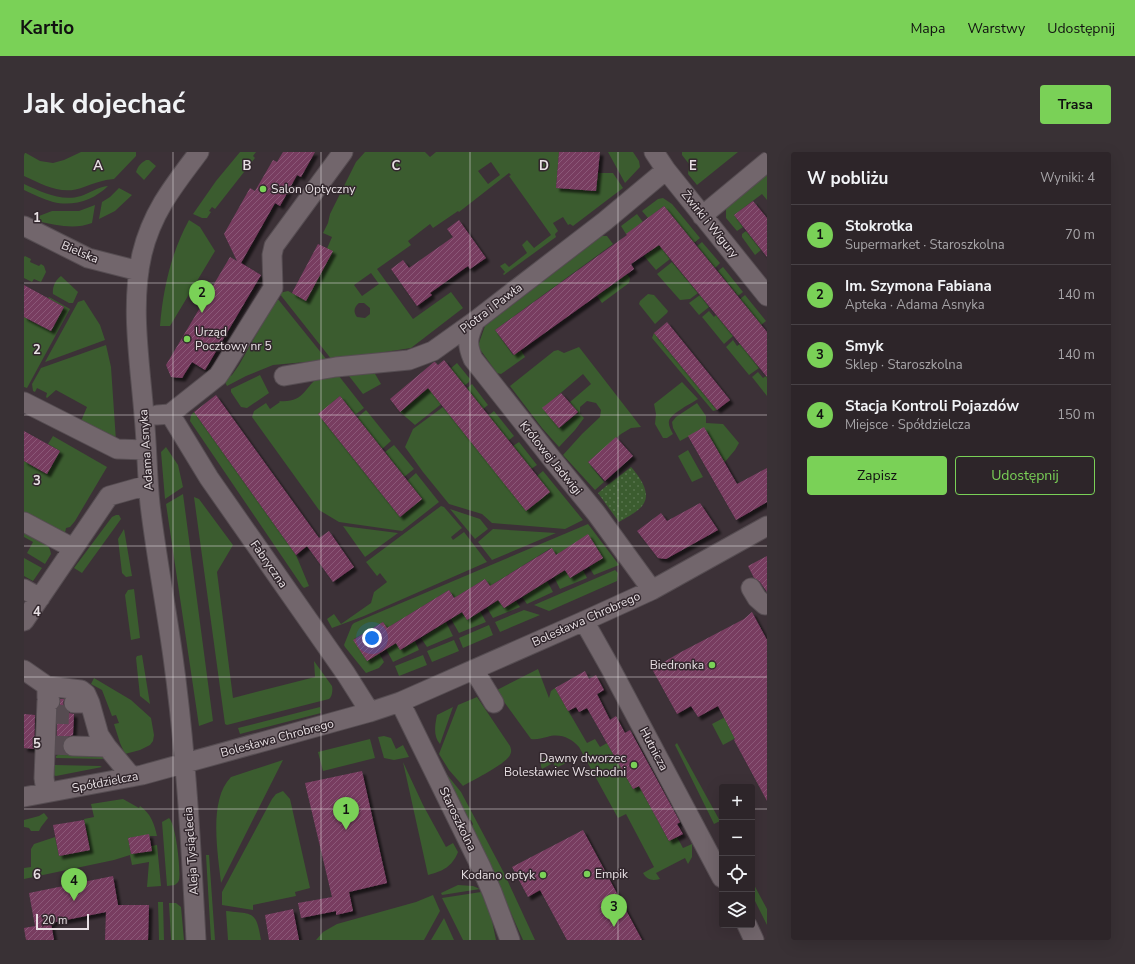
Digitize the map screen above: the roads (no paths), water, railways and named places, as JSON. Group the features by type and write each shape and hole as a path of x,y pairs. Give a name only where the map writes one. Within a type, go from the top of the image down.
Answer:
{"street":[{"name":"Adama Asnyka","path":"185,763 173,657 148,485 136,324 139,271 143,252 157,212 170,190 199,152"},
{"path":"144,416 170,414 218,376 273,288 272,255 274,246 343,152"},
{"name":"Żwirki i Wigury","path":"654,152 702,216 764,285"},
{"path":"702,216 767,162"},
{"name":"Piotra i Pawła","path":"284,376 336,367 409,360 433,351 475,321 605,221 666,170"},
{"name":"Bielska","path":"24,226 88,258 139,271"},
{"name":"Królowej Jadwigi","path":"475,321 468,341 468,348 473,359 596,513 652,590"},
{"path":"24,402 117,449 146,450"},
{"name":"Fabryczna","path":"170,414 209,478 346,674 370,712"},
{"path":"24,621 32,593 73,548 109,496 148,485"},
{"path":"24,522 73,548"},
{"name":"Bolesława Chrobrego","path":"185,763 370,712 400,702 652,590 767,526"},
{"path":"751,588 757,598 765,605"},
{"name":"Hutnicza","path":"584,621 719,872"},
{"path":"24,670 48,703 44,778 46,792"},
{"path":"474,670 494,703"},
{"path":"48,703 81,690 86,694 83,709 103,741 132,777"},
{"name":"Staroszkolna","path":"400,702 483,871 510,940"},
{"path":"73,740 103,741"},
{"name":"Spółdzielcza","path":"24,797 132,777 185,763"},
{"name":"Aleja Tysiąclecia","path":"185,763 196,940"},
{"path":"748,928 754,940"}],"tunnel":[{"path":"50,714 74,715"},
{"path":"49,745 73,746"}],"place":[{"name":"Salon Optyczny","path":"263,189"},
{"name":"Im. Szymona Fabiana","path":"202,313"},
{"name":"Urząd Pocztowy nr 5","path":"187,339"},
{"name":"Biedronka","path":"712,665"},
{"name":"Dawny dworzec Bolesławiec Wschodni","path":"634,765"},
{"name":"Stokrotka","path":"346,830"},
{"name":"Empik","path":"587,874"},
{"name":"Kodano optyk","path":"543,875"},
{"name":"Stacja Kontroli Pojazdów","path":"74,901"},
{"name":"Smyk","path":"614,927"}]}
